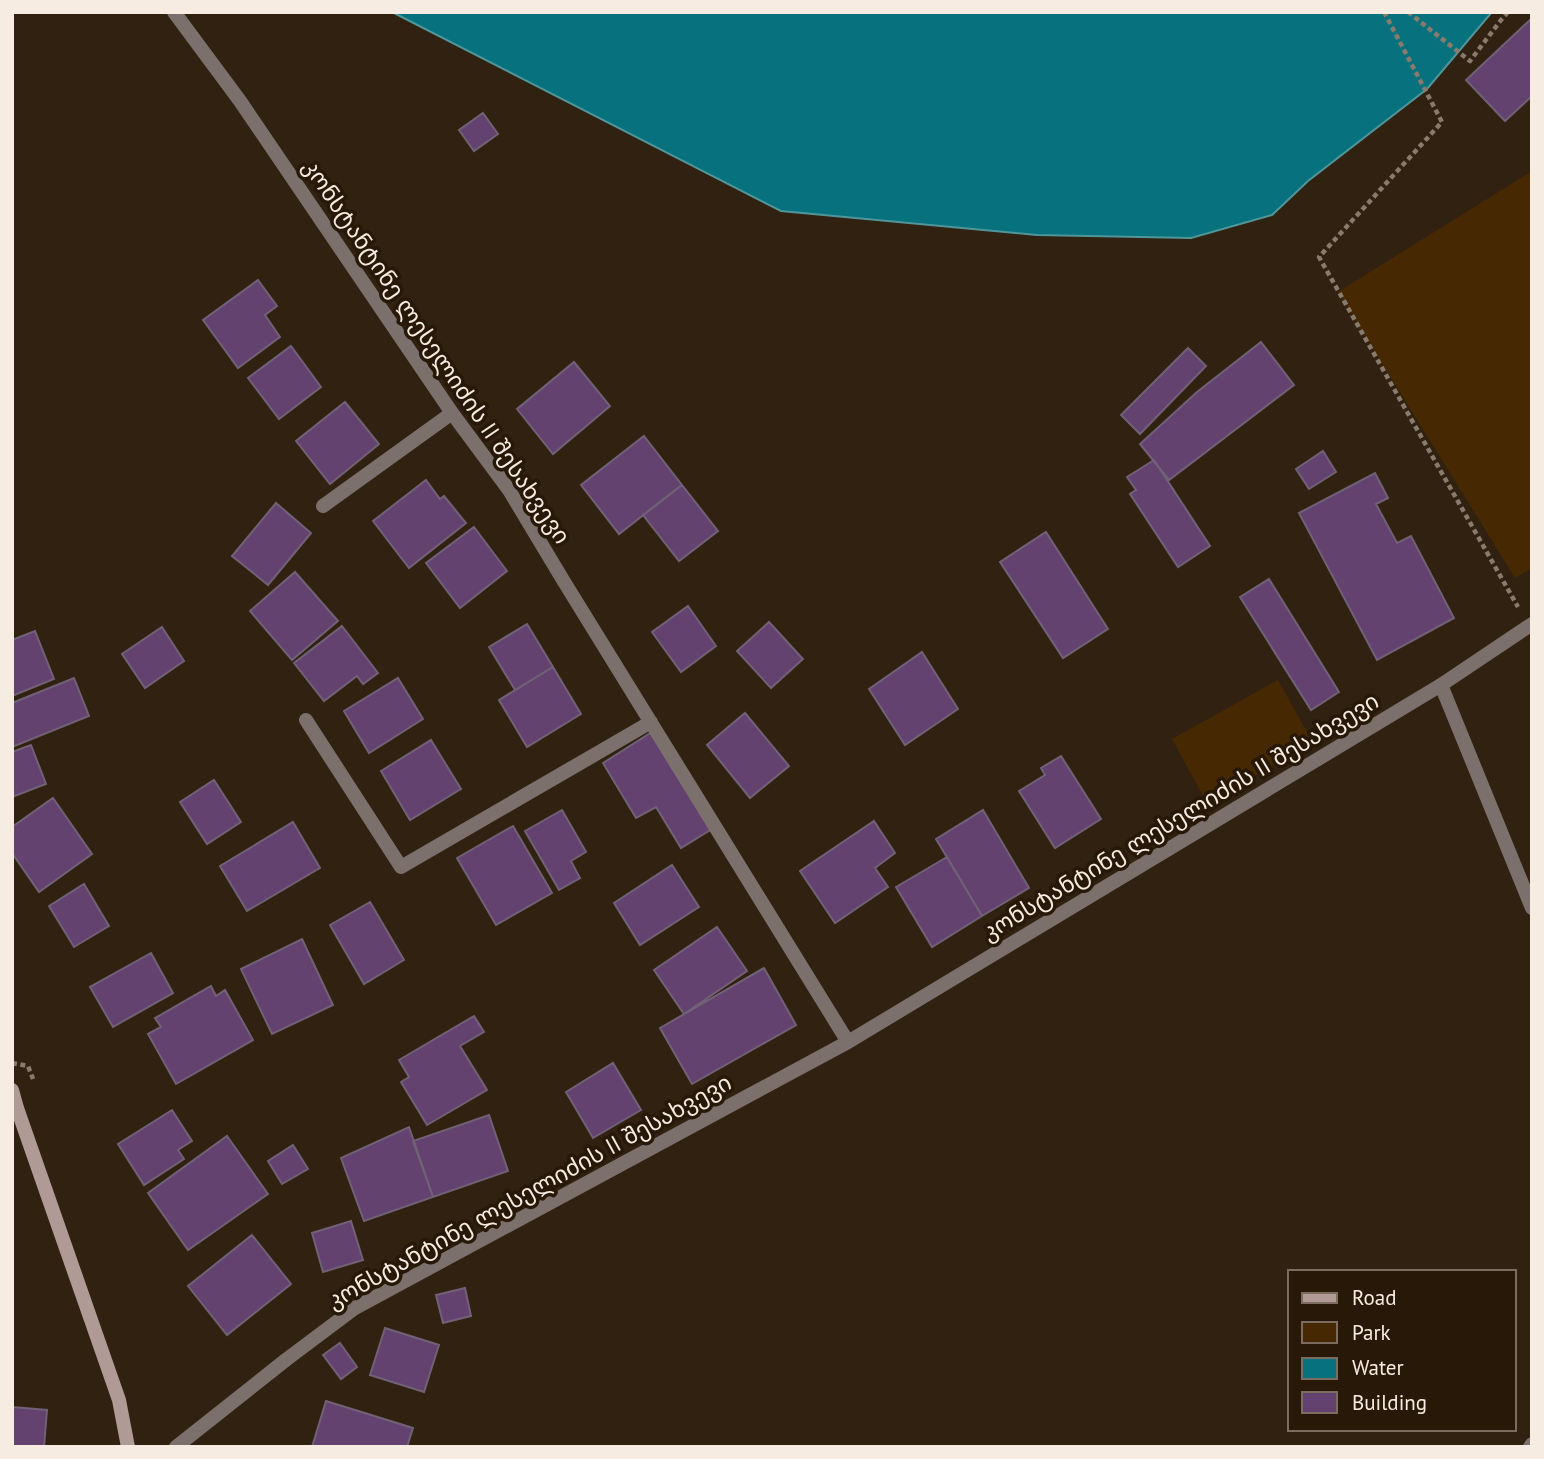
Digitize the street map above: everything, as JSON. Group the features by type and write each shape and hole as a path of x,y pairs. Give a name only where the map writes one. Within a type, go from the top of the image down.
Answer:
{"main road":[{"path":"12,1090 119,1400 128,1447"}],"street":[{"name":"კონსტანტინე ლესელიძის II შესახვევი","path":"174,12 240,101 452,413 509,490 848,1042"},
{"path":"323,506 452,413"},
{"name":"კონსტანტინე ლესელიძის II შესახვევი","path":"176,1447 355,1308 848,1042 1441,685 1530,625"},
{"path":"1441,685 1532,908"},
{"path":"306,720 401,867 651,722"}],"path":[{"path":"1384,12 1442,122 1319,257 1530,625"},
{"path":"1408,12 1470,61 1508,12"},
{"path":"12,1063 28,1066"}],"green space":[{"path":"1532,171 1532,568 1515,578 1338,292"},
{"path":"1278,680 1313,743 1207,803 1172,739"}],"water":[{"path":"392,12 1492,12 1427,89 1308,181 1272,215 1191,238 1037,235 781,211"}],"building":[{"path":"1532,18 1532,96 1505,121 1466,80"},
{"path":"483,113 498,134 474,151 459,130"},
{"path":"258,280 277,306 265,315 280,337 238,368 203,320"},
{"path":"1261,342 1294,385 1169,480 1140,444 1197,392"},
{"path":"291,346 321,387 279,419 248,378"},
{"path":"1188,348 1206,366 1140,434 1121,415"},
{"path":"574,362 610,406 553,454 517,409"},
{"path":"345,402 379,444 330,484 296,441"},
{"path":"644,436 682,485 619,534 581,485"},
{"path":"1323,451 1336,472 1309,489 1296,469"},
{"path":"1154,460 1210,546 1178,567 1130,494 1136,490 1127,477"},
{"path":"1375,473 1388,498 1376,504 1397,543 1411,536 1454,618 1377,660 1299,513"},
{"path":"426,480 440,499 444,496 466,523 409,568 373,521"},
{"path":"682,485 718,531 679,561 643,515"},
{"path":"276,503 311,533 268,585 232,556"},
{"path":"474,527 507,571 460,608 426,563"},
{"path":"1046,532 1108,629 1063,658 1000,562"},
{"path":"295,572 338,621 292,660 250,611"},
{"path":"1269,579 1339,692 1311,710 1240,597"},
{"path":"688,606 716,646 681,672 652,632"},
{"path":"769,622 803,659 771,688 737,651"},
{"path":"527,624 553,667 515,690 489,647"},
{"path":"342,626 378,673 363,684 357,676 324,701 294,663"},
{"path":"162,627 184,661 145,688 122,654"},
{"path":"35,631 54,679 12,696 12,640"},
{"path":"922,652 958,709 905,745 869,689"},
{"path":"553,667 581,714 527,747 499,700"},
{"path":"74,678 89,716 12,747 12,703"},
{"path":"398,678 423,719 369,753 344,711"},
{"path":"745,713 789,766 750,798 707,745"},
{"path":"652,732 712,829 681,848 656,807 636,818 603,763"},
{"path":"431,740 461,789 410,820 381,771"},
{"path":"31,745 46,784 12,797 12,752"},
{"path":"1061,756 1101,819 1055,848 1019,791 1045,775 1041,768"},
{"path":"214,780 241,822 207,844 180,802"},
{"path":"53,798 92,854 39,892 12,853 12,827"},
{"path":"562,810 586,852 571,861 580,878 559,890 525,831"},
{"path":"983,810 1029,888 982,916 936,839"},
{"path":"874,821 895,853 875,868 888,887 835,923 800,871"},
{"path":"293,822 320,868 247,911 220,866"},
{"path":"513,826 552,893 496,925 457,858"},
{"path":"947,857 982,916 932,947 896,887"},
{"path":"672,865 699,907 640,945 614,903"},
{"path":"84,884 109,926 74,947 49,906"},
{"path":"370,902 404,960 364,984 330,925"},
{"path":"717,927 747,971 684,1014 654,970"},
{"path":"302,939 333,1005 272,1034 241,969"},
{"path":"151,953 173,993 113,1027 90,987"},
{"path":"764,968 796,1025 692,1084 660,1028"},
{"path":"211,986 216,996 225,990 253,1040 176,1084 148,1034 161,1027 155,1018"},
{"path":"474,1016 484,1032 460,1046 487,1090 427,1125 401,1082 409,1077 399,1060"},
{"path":"613,1063 641,1110 593,1138 566,1092"},
{"path":"172,1110 192,1141 178,1150 184,1159 144,1185 118,1144"},
{"path":"489,1115 508,1171 433,1197 413,1141"},
{"path":"409,1127 433,1197 364,1221 341,1158"},
{"path":"227,1136 268,1194 188,1250 148,1193"},
{"path":"293,1145 308,1169 282,1184 268,1161"},
{"path":"351,1221 363,1260 323,1272 312,1233"},
{"path":"252,1235 291,1284 227,1335 188,1286"},
{"path":"465,1288 471,1316 443,1323 436,1295"},
{"path":"385,1328 439,1345 424,1392 370,1375"},
{"path":"340,1343 357,1367 341,1379 323,1355"},
{"path":"326,1401 413,1428 407,1447 312,1447"},
{"path":"12,1407 47,1410 44,1447 12,1447"}]}
